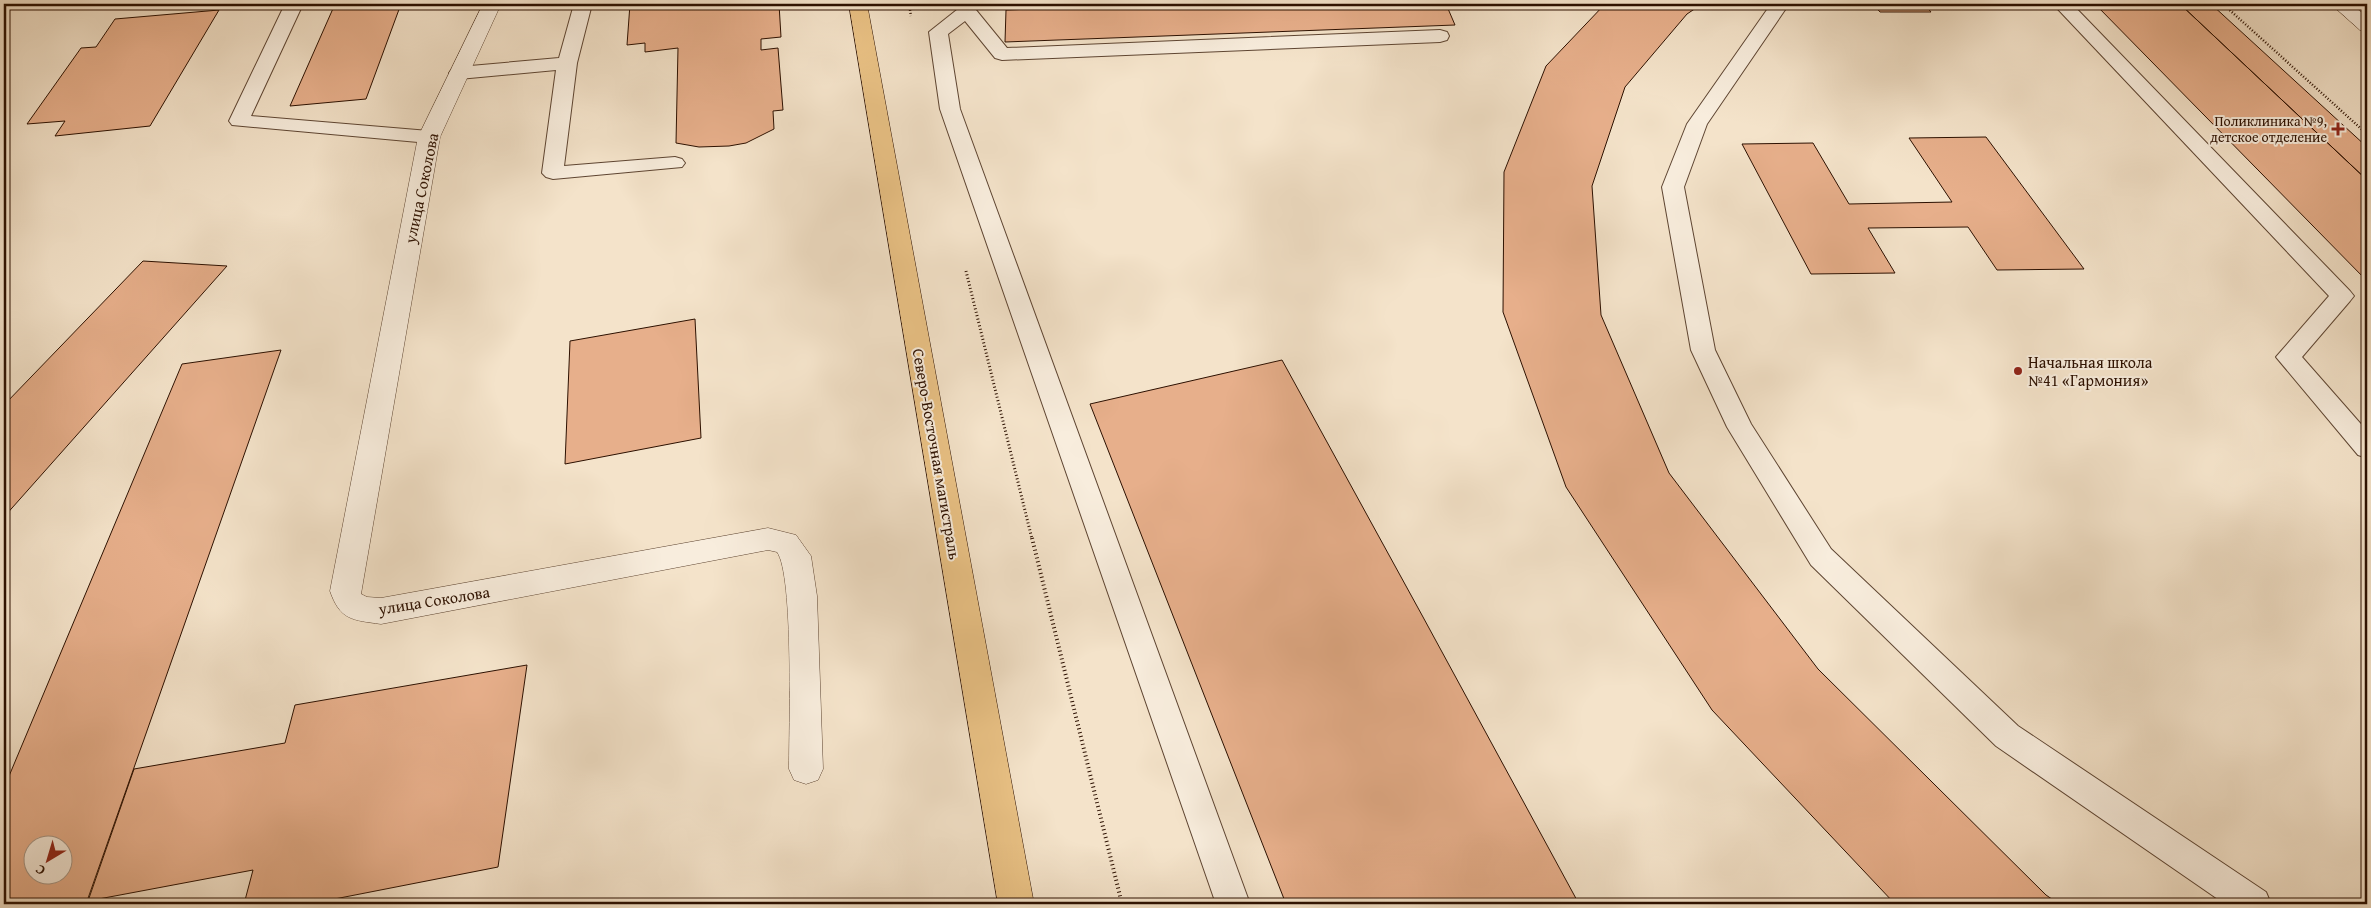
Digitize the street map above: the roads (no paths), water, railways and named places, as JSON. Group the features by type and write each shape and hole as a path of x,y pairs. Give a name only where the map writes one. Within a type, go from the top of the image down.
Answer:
{"main road":[{"name":"Северо-Восточная магистраль","path":"858,4 1016,904"}],"street":[{"name":"улица Соколова","path":"492,4 429,137 346,591 349,602 362,610 381,611 768,539 786,543 796,556 802,596 806,769"},
{"path":"2340,4 2367,26"}],"lane":[{"path":"294,4 239,120 429,137"},
{"path":"583,4 567,63 553,173 675,163"},
{"path":"1780,4 1697,124 1673,187 1703,350 1740,427 1821,557 2007,736 2254,904"},
{"path":"2062,4 2342,296 2288,357 2367,448"},
{"path":"1233,904 950,109 938,32 967,7 1002,54 1440,36"},
{"path":"459,73 567,63"}],"place":[{"name":"Поликлиника №9, детское отделение","path":"2338,129"},
{"name":"Начальная школа №41 «Гармония»","path":"2018,371"}]}
